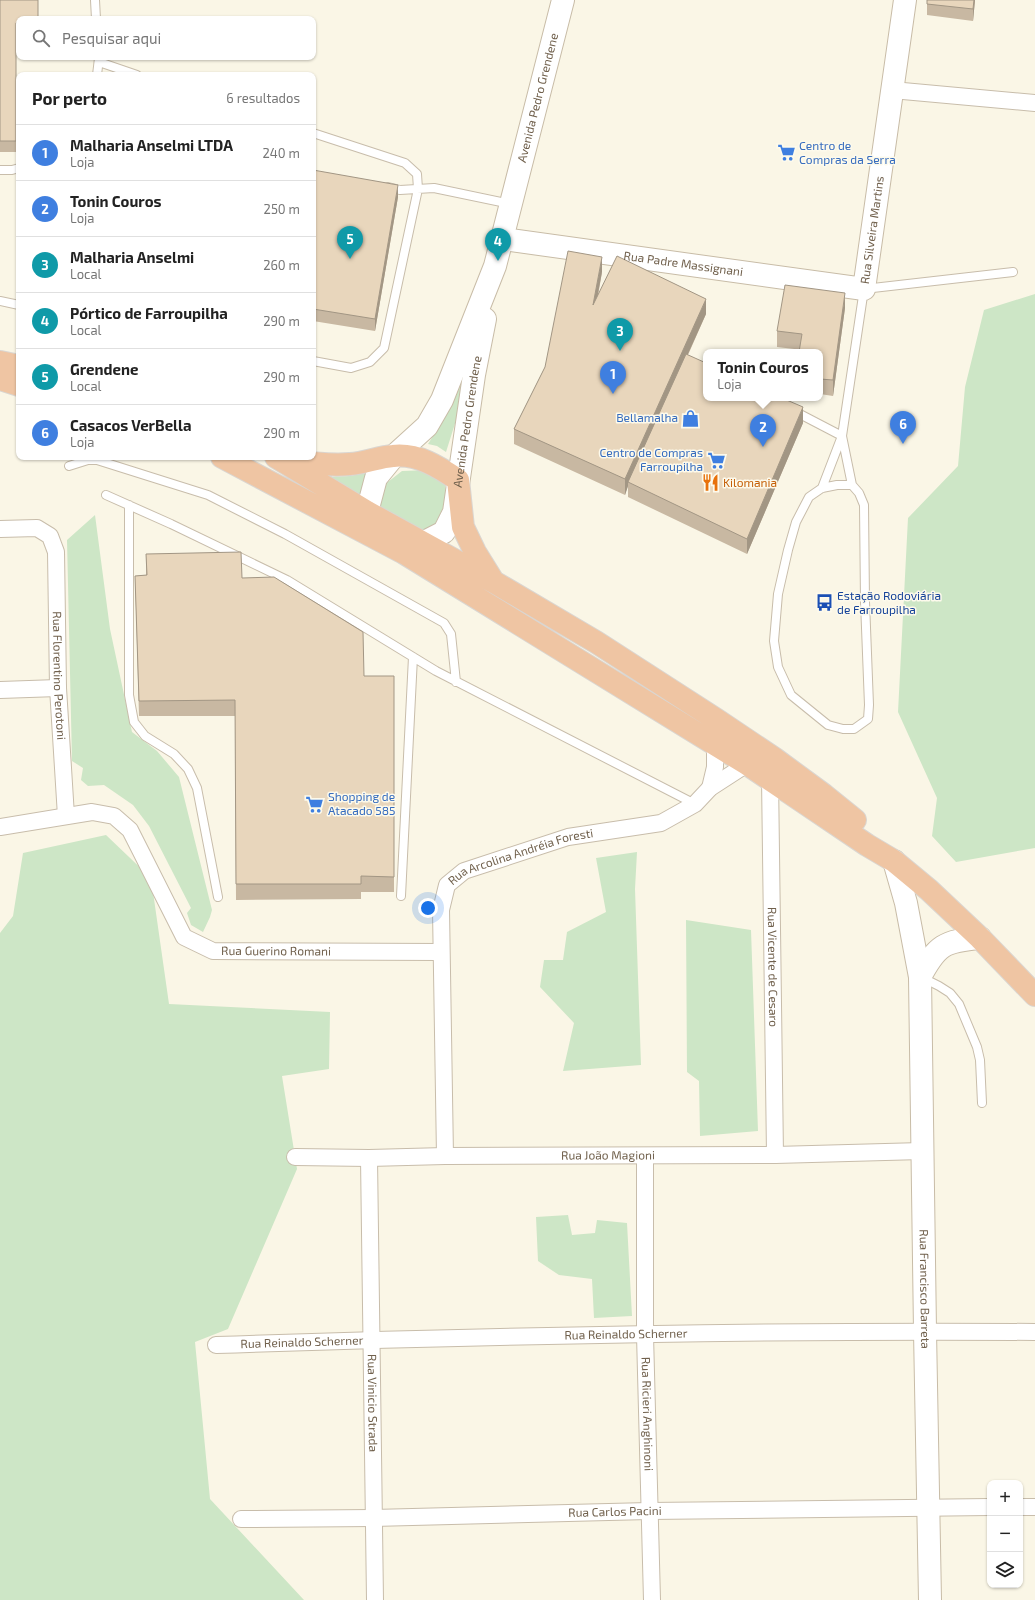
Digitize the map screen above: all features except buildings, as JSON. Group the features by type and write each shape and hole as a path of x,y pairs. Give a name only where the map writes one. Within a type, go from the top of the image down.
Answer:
{"highway":[{"path":"0,362 16,365"},
{"path":"0,379 16,384"},
{"path":"293,460 316,464 350,464 394,456 420,458 443,469 462,469 462,527 475,552 494,582"},
{"path":"228,460 369,534 413,548 494,582 602,646 718,720 824,795 873,835 894,861"},
{"path":"281,460 367,512 413,548 770,778 867,845 894,861 929,890 980,938 1035,995"}],"street":[{"name":"Avenida Pedro Grendene","path":"369,534 367,512 376,478 394,456 426,426 442,400 495,266 563,0"},
{"name":"Rua Silveira Martins","path":"864,289 905,0"},
{"path":"892,90 1035,103"},
{"name":"Rua Padre Massignani","path":"503,239 864,289"},
{"name":"Avenida Pedro Grendene","path":"413,548 444,532 454,512 462,469 474,375 495,266"},
{"name":"Rua Florentino Perotoni","path":"0,529 37,528 50,536 56,552 58,688 66,816"},
{"path":"0,690 58,688"},
{"path":"710,788 715,767 715,743"},
{"path":"710,788 748,764"},
{"name":"Rua Vicente de Cesaro","path":"770,778 775,1155"},
{"name":"Rua Arcolina Andréia Foresti","path":"445,1156 441,910 447,885 464,871 568,837 661,823 696,804 710,788"},
{"name":"Rua Guerino Romani","path":"0,827 92,812 114,816 130,830 184,937 213,950 441,952"},
{"name":"Rua Francisco Barreta","path":"894,861 910,919 920,977 930,1600"},
{"name":"Rua Francisco Barreta","path":"920,977 929,960 943,946 957,940 980,938"},
{"name":"Rua João Magioni","path":"295,1157 369,1158 445,1156 775,1155 922,1151"},
{"name":"Rua Ricieri Anghinoni","path":"645,1156 645,1335 652,1600"},
{"name":"Rua Vinicio Strada","path":"369,1158 374,1600"},
{"name":"Rua Reinaldo Scherner","path":"216,1344 645,1335 925,1331 1035,1332"},
{"name":"Rua Carlos Pacini","path":"241,1519 373,1518 649,1511 987,1507"},
{"path":"1023,1507 1035,1507"}],"lane":[{"path":"95,0 96,16"},
{"path":"97,72 99,60 129,72"},
{"path":"316,134 405,163 417,174 418,189 384,348 370,362 351,368 316,362"},
{"path":"0,170 16,169"},
{"path":"379,185 400,190 434,188 512,204"},
{"path":"864,289 1013,272"},
{"name":"Rua Silveira Martins","path":"842,436 864,289"},
{"path":"0,301 16,304"},
{"path":"788,408 842,436"},
{"path":"842,436 852,485 859,493 864,505 865,602 869,705 868,719 854,728 843,729 828,725 791,695 778,667 774,641 778,594 796,522 809,497 822,488 837,485 852,485"},
{"path":"822,488 842,436"},
{"path":"69,466 88,460 97,460 208,495 299,542 444,623 451,634 456,682"},
{"path":"106,495 287,580 412,657 456,682 696,804"},
{"path":"129,505 129,694 134,722 145,736 174,754 188,769 197,788 218,897"},
{"path":"401,896 412,657"},
{"path":"920,977 950,993 959,1004 977,1047 980,1060 982,1103"}],"green space":[{"path":"1035,294 1035,848 956,862 932,836 937,798 898,712 908,518 958,466 965,387 984,310"},
{"path":"468,369 459,411 446,452 437,446 428,444 450,409"},
{"path":"428,470 445,484 448,508 439,524 425,533 380,508 384,485 402,471"},
{"path":"373,471 360,498 326,477 350,476"},
{"path":"95,515 110,629 132,732 157,751 179,777 212,910 203,932 191,925 187,913 191,908 149,826 133,805 104,785 88,786 81,780 83,768 72,761 67,540"},
{"path":"106,835 151,878 169,1004 330,1012 329,1069 282,1076 297,1169 228,1329 195,1342 210,1499 304,1600 0,1600 0,933 13,916 23,853"},
{"path":"637,852 635,889 641,1065 563,1071 574,1023 540,987 544,960 563,960 567,932 606,912 596,858"},
{"path":"686,920 751,930 758,1131 700,1136 699,1081 687,1072"},
{"path":"568,1215 572,1235 595,1233 597,1220 627,1223 632,1316 594,1318 592,1279 559,1275 538,1261 536,1217"}],"place":[{"name":"Centro de Compras da Serra","path":"786,153"},
{"name":"Grendene","path":"350,259"},
{"name":"Pórtico de Farroupilha","path":"498,261"},
{"name":"Malharia Anselmi","path":"620,351"},
{"name":"Malharia Anselmi LTDA","path":"613,394"},
{"name":"Bellamalha","path":"691,418"},
{"name":"Casacos VerBella","path":"903,444"},
{"name":"Tonin Couros","path":"763,447"},
{"name":"Centro de Compras Farroupilha","path":"716,460"},
{"name":"Kilomania","path":"710,483"},
{"name":"Estação Rodoviária de Farroupilha","path":"824,603"},
{"name":"Shopping de Atacado 585","path":"315,804"}]}
